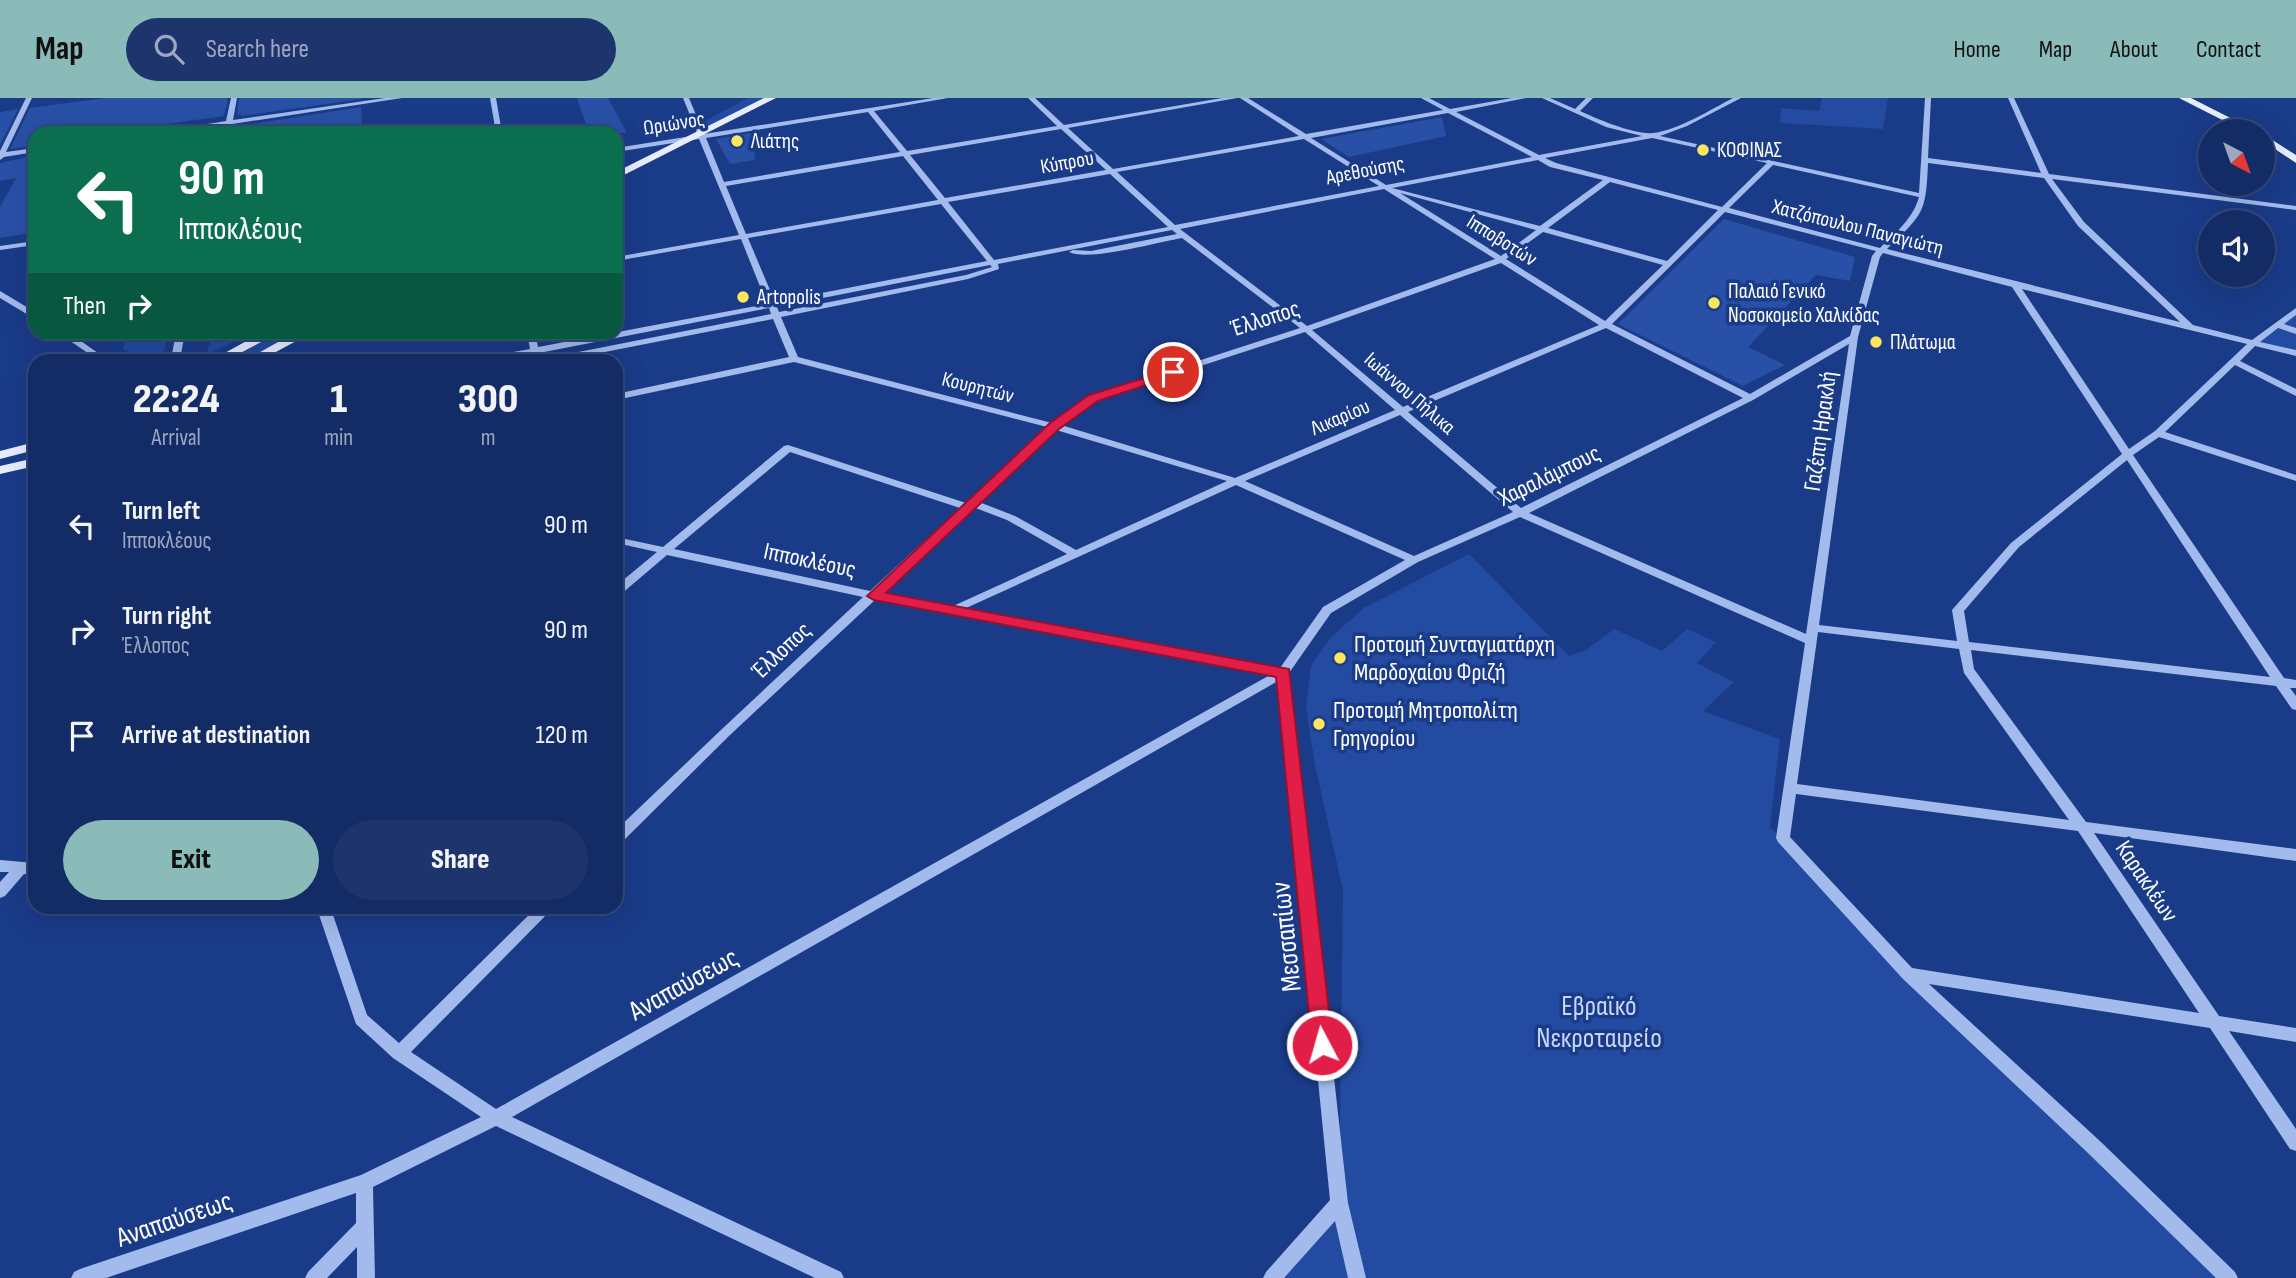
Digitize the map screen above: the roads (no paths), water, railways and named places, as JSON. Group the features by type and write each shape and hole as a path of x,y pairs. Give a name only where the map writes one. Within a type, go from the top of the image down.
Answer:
{"main road":[{"path":"623,172 689,138 748,98"},
{"path":"623,159 653,144 700,131 771,98"},
{"path":"2185,98 2227,119"},
{"path":"2275,145 2296,160"},
{"path":"230,354 258,340"},
{"path":"264,354 291,340"},
{"path":"0,455 28,448"},
{"path":"6,469 28,464"}],"street":[{"path":"0,156 29,98"},
{"path":"228,126 234,98"},
{"path":"207,126 399,98"},
{"path":"493,98 498,126"},
{"path":"623,396 794,359 774,305 686,98"},
{"name":"Ωριώνος","path":"700,131 945,98"},
{"name":"Ιωάννου Πήλικα","path":"1031,98 1174,228 1306,329 1520,513 1812,641"},
{"path":"723,184 1234,98"},
{"name":"Ιπποβοτών","path":"1243,98 1606,325 1750,398"},
{"name":"Χατζόπουλου Παναγιώτη","path":"1424,98 1553,165 1879,251 2296,353"},
{"name":"Κύπρου","path":"623,258 1523,98"},
{"path":"1545,98 1608,126 1923,196"},
{"path":"1576,111 1590,98"},
{"name":"Αρεθούσης","path":"623,337 774,305 1655,135 1685,125 1738,98"},
{"path":"1879,251 1919,211 1923,196 1928,98"},
{"path":"2011,98 2045,174 2081,223 2192,329"},
{"path":"870,110 994,264 1183,235"},
{"name":"Ωριώνος","path":"623,149 689,138"},
{"path":"0,156 28,151"},
{"path":"1925,160 2296,208"},
{"name":"Λικαρίου","path":"955,609 1236,481 1606,325 1772,162"},
{"name":"Έλλοπος","path":"623,832 726,732 1055,426 1093,398 1306,329 1500,260 1608,180"},
{"path":"1385,187 1670,264"},
{"path":"0,248 28,244"},
{"name":"Γαζέπη Ηρακλή","path":"1879,251 1854,337 1783,838 1908,974"},
{"name":"Αρεθούσης","path":"584,354 968,278 994,264"},
{"path":"2015,285 2296,706"},
{"path":"0,294 28,312"},
{"path":"1962,646 1958,610 1981,587 2000,558 2128,454 2158,433 2253,343 2294,315"},
{"path":"2277,325 2296,331"},
{"name":"Χαραλάμπους","path":"1283,673 1327,610 1415,560 1520,513 1750,398 1854,337"},
{"path":"73,340 94,354"},
{"name":"Αρεθούσης","path":"544,354 610,340"},
{"name":"Κουρητών","path":"794,359 1055,426 1236,481 1415,560"},
{"path":"2235,362 2296,393"},
{"path":"2158,433 2296,478"},
{"path":"623,586 788,448 1011,517 1076,554"},
{"name":"Ιπποκλέους","path":"623,542 874,596 955,609 1283,673"},
{"path":"1814,628 2296,684"},
{"name":"Καρακλέων","path":"1962,646 1968,670 2082,827 2296,1143"},
{"name":"Αναπαύσεως","path":"80,1278 364,1182 496,1118 1283,673"},
{"name":"Μεσσαπίων","path":"1283,673 1339,1203 1357,1278"},
{"path":"1792,788 2296,855"},
{"path":"0,866 28,868"},
{"path":"0,892 28,868"},
{"path":"326,914 361,1019 399,1053 496,1118 835,1278"},
{"path":"399,1053 540,914"},
{"path":"1908,974 2296,1035"},
{"path":"1908,974 2095,1148 2229,1278"},
{"path":"364,1182 366,1278"},
{"path":"1272,1278 1339,1203"},
{"path":"314,1278 365,1226"}],"place":[{"name":"Λιάτης","path":"737,141"},
{"name":"ΚΟΦΙΝΑΣ","path":"1703,150"},
{"name":"Artopolis","path":"743,297"},
{"name":"Παλαιό Γενικό Νοσοκομείο Χαλκίδας","path":"1714,303"},
{"name":"Πλάτωμα","path":"1876,342"},
{"name":"Προτομή Συνταγματάρχη Μαρδοχαίου Φριζή","path":"1340,658"},
{"name":"Προτομή Μητροπολίτη Γρηγορίου","path":"1319,724"}],"park label":[{"name":"Εβραϊκό Νεκροταφείο","path":"1599,1021"}]}
